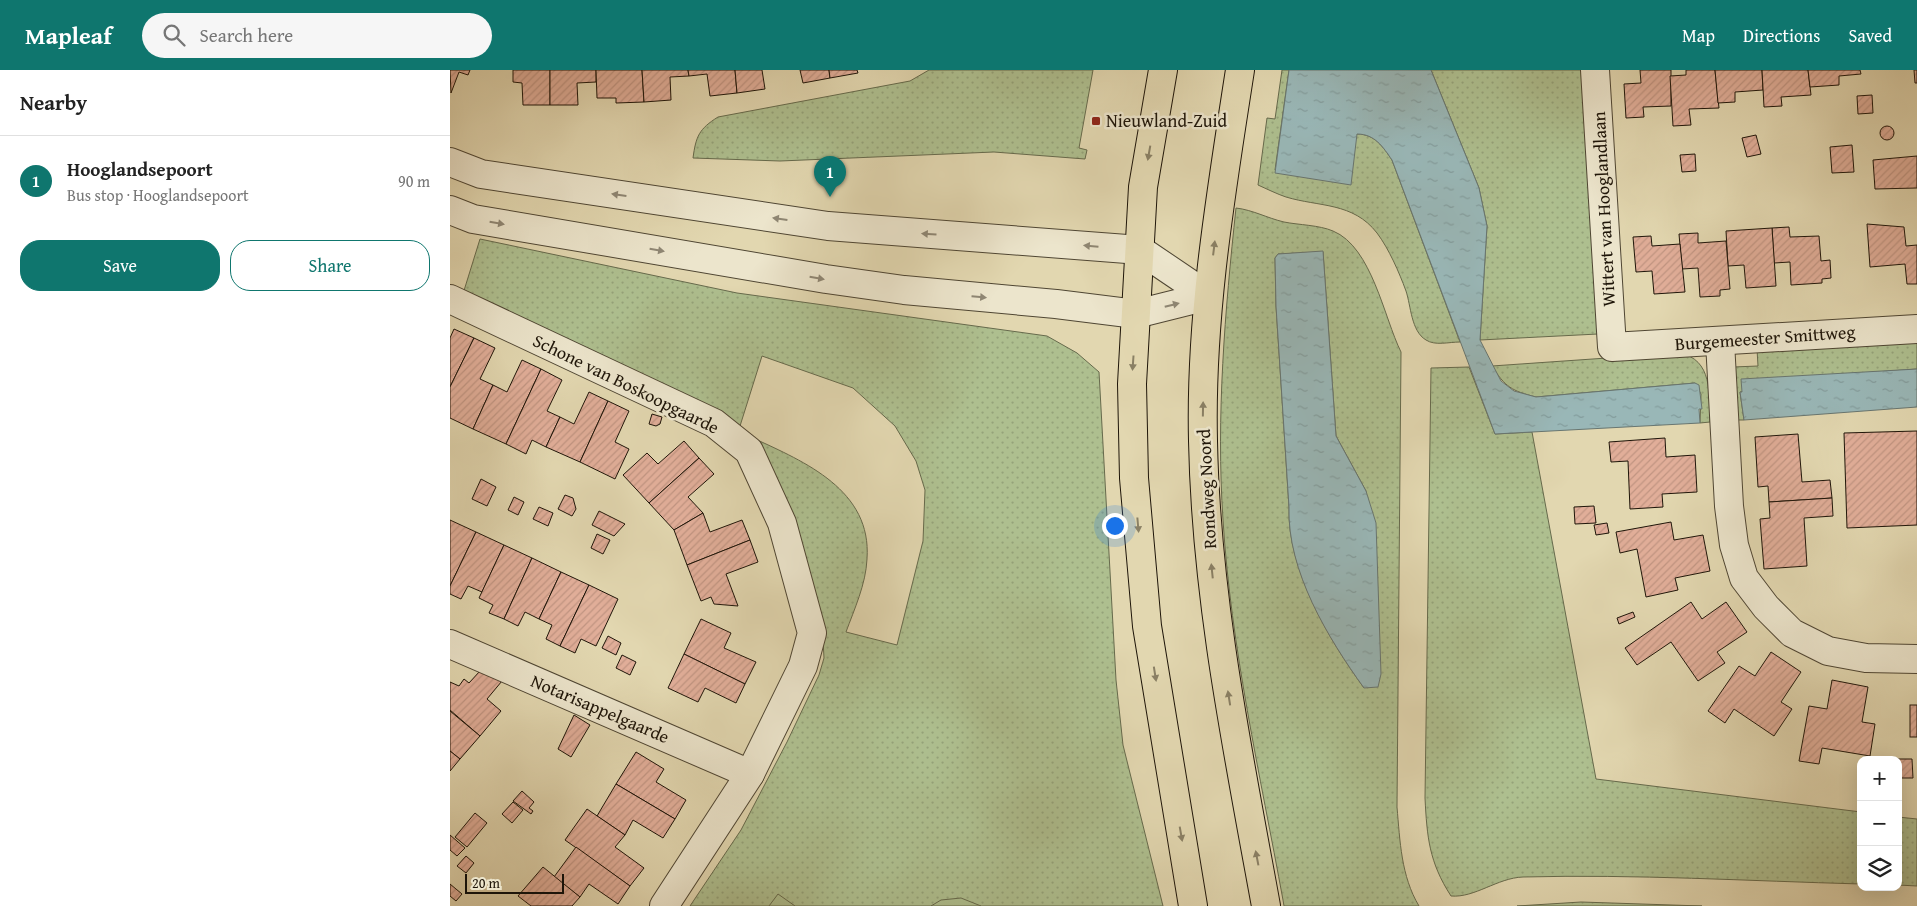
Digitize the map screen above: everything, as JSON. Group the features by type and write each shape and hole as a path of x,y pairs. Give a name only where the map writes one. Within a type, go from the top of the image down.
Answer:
{"main road":[{"path":"1163,70 1143,187 1132,384 1134,478 1147,626 1193,906"},
{"name":"Rondweg Noord","path":"1240,70 1208,296 1203,440 1208,534 1218,630 1266,906"}],"street":[{"name":"Wittert van Hooglandlaan","path":"1595,70 1612,347"},
{"path":"450,162 481,174 828,226 1140,250 1208,296"},
{"path":"450,210 473,219 826,279 904,290 1056,304 1136,314 1208,296"},
{"name":"Schone van Boskoopgaarde","path":"450,299 714,423 749,451 782,523 812,633 803,666 750,774 664,906"},
{"name":"Burgemeester Smittweg","path":"1612,347 1720,342 1917,328"},
{"path":"1720,342 1729,506 1734,545 1744,578 1766,607 1792,633 1828,651 1866,658 1917,659"},
{"name":"Notarisappelgaarde","path":"450,644 750,774"}],"green space":[{"path":"929,70 1093,70 1079,148 1087,150 1085,159 994,152 780,161 693,158 697,139 703,129 718,117 910,81"},
{"path":"1282,70 1289,70 1275,170 1357,134 1369,136 1378,142 1392,160 1460,342 1430,342 1417,331 1400,276 1381,239 1368,223 1335,207 1286,197 1258,185 1267,118 1275,119"},
{"path":"1431,70 1582,70 1598,334 1480,340 1487,226 1479,188"},
{"path":"1236,208 1284,222 1327,229 1346,239 1358,252 1367,267 1401,352 1397,807 1405,870 1408,883 1419,906 1284,906 1239,663 1223,520 1221,403","holes":["1323,252 1336,436 1366,491 1364,688 1337,648 1313,603 1295,555 1290,531 1276,306 1275,258 1278,254"]},
{"path":"480,239 737,293 1047,336 1077,353 1099,372 1116,680 1123,745 1163,906 690,906 741,830 787,742 819,675 824,658 823,640 753,438 813,469 847,497 859,514 866,535 867,559 862,587 846,632 897,645 923,541 925,490 916,461 895,426 853,388 762,356 740,426 462,297"},
{"path":"1917,339 1917,369 1862,373 1740,392 1744,420 1734,420 1733,367 1758,366 1757,349"},
{"path":"1679,353 1698,362 1703,370 1709,389 1710,422 1700,423 1701,394 1695,383 1536,397 1521,393 1510,387 1501,379 1492,366"},
{"path":"1469,367 1495,434 1532,432 1596,779 1857,812 1857,884 1649,877 1523,877 1513,878 1469,894 1451,896 1438,872 1431,849 1428,837 1425,798 1431,368"},
{"path":"1902,817 1917,819 1917,886 1902,885"},
{"path":"778,894 795,906 769,906"},
{"path":"961,898 981,906 931,906 941,900"},
{"path":"1581,902 1702,906 1517,906"}],"water":[{"path":"1289,70 1431,70 1479,188 1487,226 1480,340 1501,381 1514,391 1536,397 1695,383 1699,385 1702,409 1699,409 1700,423 1495,434 1392,160 1382,146 1369,136 1357,134 1351,185 1275,173"},
{"path":"1323,251 1336,436 1366,491 1376,523 1381,674 1378,687 1364,688 1324,626 1302,579 1290,531 1276,306 1275,258 1278,254"},
{"path":"1917,369 1917,407 1744,420 1740,392 1742,392 1741,379"}],"building":[{"path":"450,70 470,70 468,75 459,72 451,93"},
{"path":"513,70 550,70 550,105 523,105 522,83 513,82"},
{"path":"550,70 596,70 596,82 577,83 578,105 550,105"},
{"path":"596,70 642,70 644,102 616,103 616,98 597,98"},
{"path":"642,70 688,70 689,76 670,77 671,100 644,102"},
{"path":"688,70 735,70 737,93 710,96 707,74 689,76"},
{"path":"735,70 762,70 765,89 737,93"},
{"path":"800,70 829,70 830,78 803,83"},
{"path":"829,70 857,70 858,73 830,78"},
{"path":"1640,70 1671,70 1671,106 1643,107 1644,117 1626,118 1624,84 1641,83"},
{"path":"1686,70 1715,70 1719,108 1689,109 1691,125 1673,126 1670,76 1686,75"},
{"path":"1715,70 1762,70 1763,90 1735,92 1735,102 1718,103"},
{"path":"1762,70 1808,70 1811,95 1781,97 1782,106 1764,107"},
{"path":"1808,70 1860,70 1861,74 1839,76 1839,85 1810,87"},
{"path":"1914,70 1917,70 1917,83 1915,83"},
{"path":"1872,95 1873,113 1858,114 1857,96"},
{"path":"1884,126 1890,126 1894,133 1890,140 1884,140 1880,136 1880,130"},
{"path":"1756,135 1761,154 1747,157 1742,138"},
{"path":"1852,145 1854,172 1832,173 1830,147"},
{"path":"1695,154 1696,171 1682,172 1680,155"},
{"path":"1917,156 1917,188 1875,189 1873,160"},
{"path":"1867,224 1904,227 1906,246 1917,245 1917,284 1907,284 1905,264 1870,267"},
{"path":"1789,227 1790,237 1819,236 1821,261 1830,260 1831,278 1822,279 1822,283 1791,285 1790,262 1774,263 1772,228"},
{"path":"1772,228 1776,286 1746,288 1744,265 1728,266 1726,231"},
{"path":"1698,233 1698,243 1726,241 1730,289 1720,290 1720,296 1700,297 1698,268 1682,269 1679,234"},
{"path":"1651,236 1652,246 1680,244 1685,292 1654,294 1652,271 1636,272 1633,237"},
{"path":"454,329 474,338 450,387 450,338"},
{"path":"474,338 495,348 480,379 493,385 473,429 450,418 450,387"},
{"path":"522,360 541,369 506,444 473,429 493,385 507,392"},
{"path":"541,369 562,380 547,411 560,417 546,447 532,440 526,454 506,444"},
{"path":"589,392 608,401 580,462 546,447 560,417 574,424"},
{"path":"608,401 629,411 615,442 629,449 615,479 580,462"},
{"path":"652,414 662,417 660,424 656,426 649,424"},
{"path":"1917,431 1917,525 1847,528 1844,433"},
{"path":"1798,434 1802,482 1830,480 1832,498 1769,502 1768,486 1758,487 1755,437"},
{"path":"1665,438 1666,457 1695,455 1697,492 1662,494 1663,507 1630,509 1628,461 1611,462 1609,442"},
{"path":"684,441 699,458 649,503 623,475 647,453 658,464"},
{"path":"699,458 714,474 688,497 703,513 674,530 649,503"},
{"path":"481,479 496,487 487,506 472,499"},
{"path":"565,495 573,498 576,509 572,516 558,509"},
{"path":"514,497 524,502 518,515 508,510"},
{"path":"1832,498 1833,516 1804,518 1807,566 1764,569 1760,519 1770,518 1769,502"},
{"path":"1594,506 1596,523 1575,524 1574,507"},
{"path":"539,507 553,513 548,526 533,519"},
{"path":"599,511 625,524 614,536 592,525"},
{"path":"703,513 710,532 742,520 750,540 687,565 674,530"},
{"path":"450,520 476,532 450,586"},
{"path":"1671,522 1674,540 1703,535 1710,571 1675,578 1678,590 1646,597 1637,549 1620,553 1616,532"},
{"path":"1607,523 1609,533 1596,535 1594,525"},
{"path":"476,532 504,545 482,592 468,586 461,599 450,594 450,586"},
{"path":"597,534 610,540 603,554 591,548"},
{"path":"750,540 758,562 726,574 738,606 714,604 711,597 701,601 687,565"},
{"path":"504,545 532,558 504,619 489,613 493,605 479,598"},
{"path":"532,558 561,572 539,619 525,612 518,626 504,619"},
{"path":"561,572 589,585 560,646 546,639 552,625 539,619"},
{"path":"589,585 618,599 596,646 581,639 575,653 560,646"},
{"path":"1691,602 1702,619 1726,602 1747,632 1717,652 1725,663 1698,681 1671,642 1637,665 1625,648"},
{"path":"1633,612 1635,617 1619,624 1617,618"},
{"path":"701,619 731,633 724,648 756,662 745,684 684,654"},
{"path":"608,636 621,643 616,655 602,648"},
{"path":"1771,652 1801,672 1781,702 1792,709 1774,736 1734,709 1725,723 1708,711 1739,666 1755,676"},
{"path":"684,654 745,684 736,703 705,688 698,702 668,688"},
{"path":"622,655 636,662 630,675 616,668"},
{"path":"480,671 502,681 487,699 501,711 480,736 450,710 450,682 459,686 464,679 469,683"},
{"path":"1832,680 1868,687 1862,722 1875,724 1870,756 1822,748 1819,764 1799,761 1809,706 1827,709"},
{"path":"1910,705 1917,705 1917,737 1910,737"},
{"path":"450,711 480,736 460,759 450,751"},
{"path":"574,715 590,725 571,757 558,749"},
{"path":"450,751 460,759 450,771"},
{"path":"636,752 664,769 656,782 686,800 675,819 616,784"},
{"path":"1902,759 1912,759 1913,778 1902,778"},
{"path":"616,784 675,819 663,838 633,820 625,835 597,816"},
{"path":"522,791 534,802 529,808 533,811 531,814 513,801"},
{"path":"513,802 523,810 512,823 502,814"},
{"path":"587,809 625,835 615,847 644,868 630,886 565,840"},
{"path":"475,813 487,823 467,847 455,837"},
{"path":"450,835 465,848 457,856 450,850"},
{"path":"576,847 630,886 618,904 589,884 580,897 554,877"},
{"path":"466,856 474,863 466,873 457,866"},
{"path":"543,867 580,897 572,906 531,906 518,896"},
{"path":"450,884 462,894 456,901 450,896"}],"place":[{"name":"Nieuwland-Zuid","path":"1096,121"},
{"name":"Hooglandsepoort","path":"830,197"}]}
